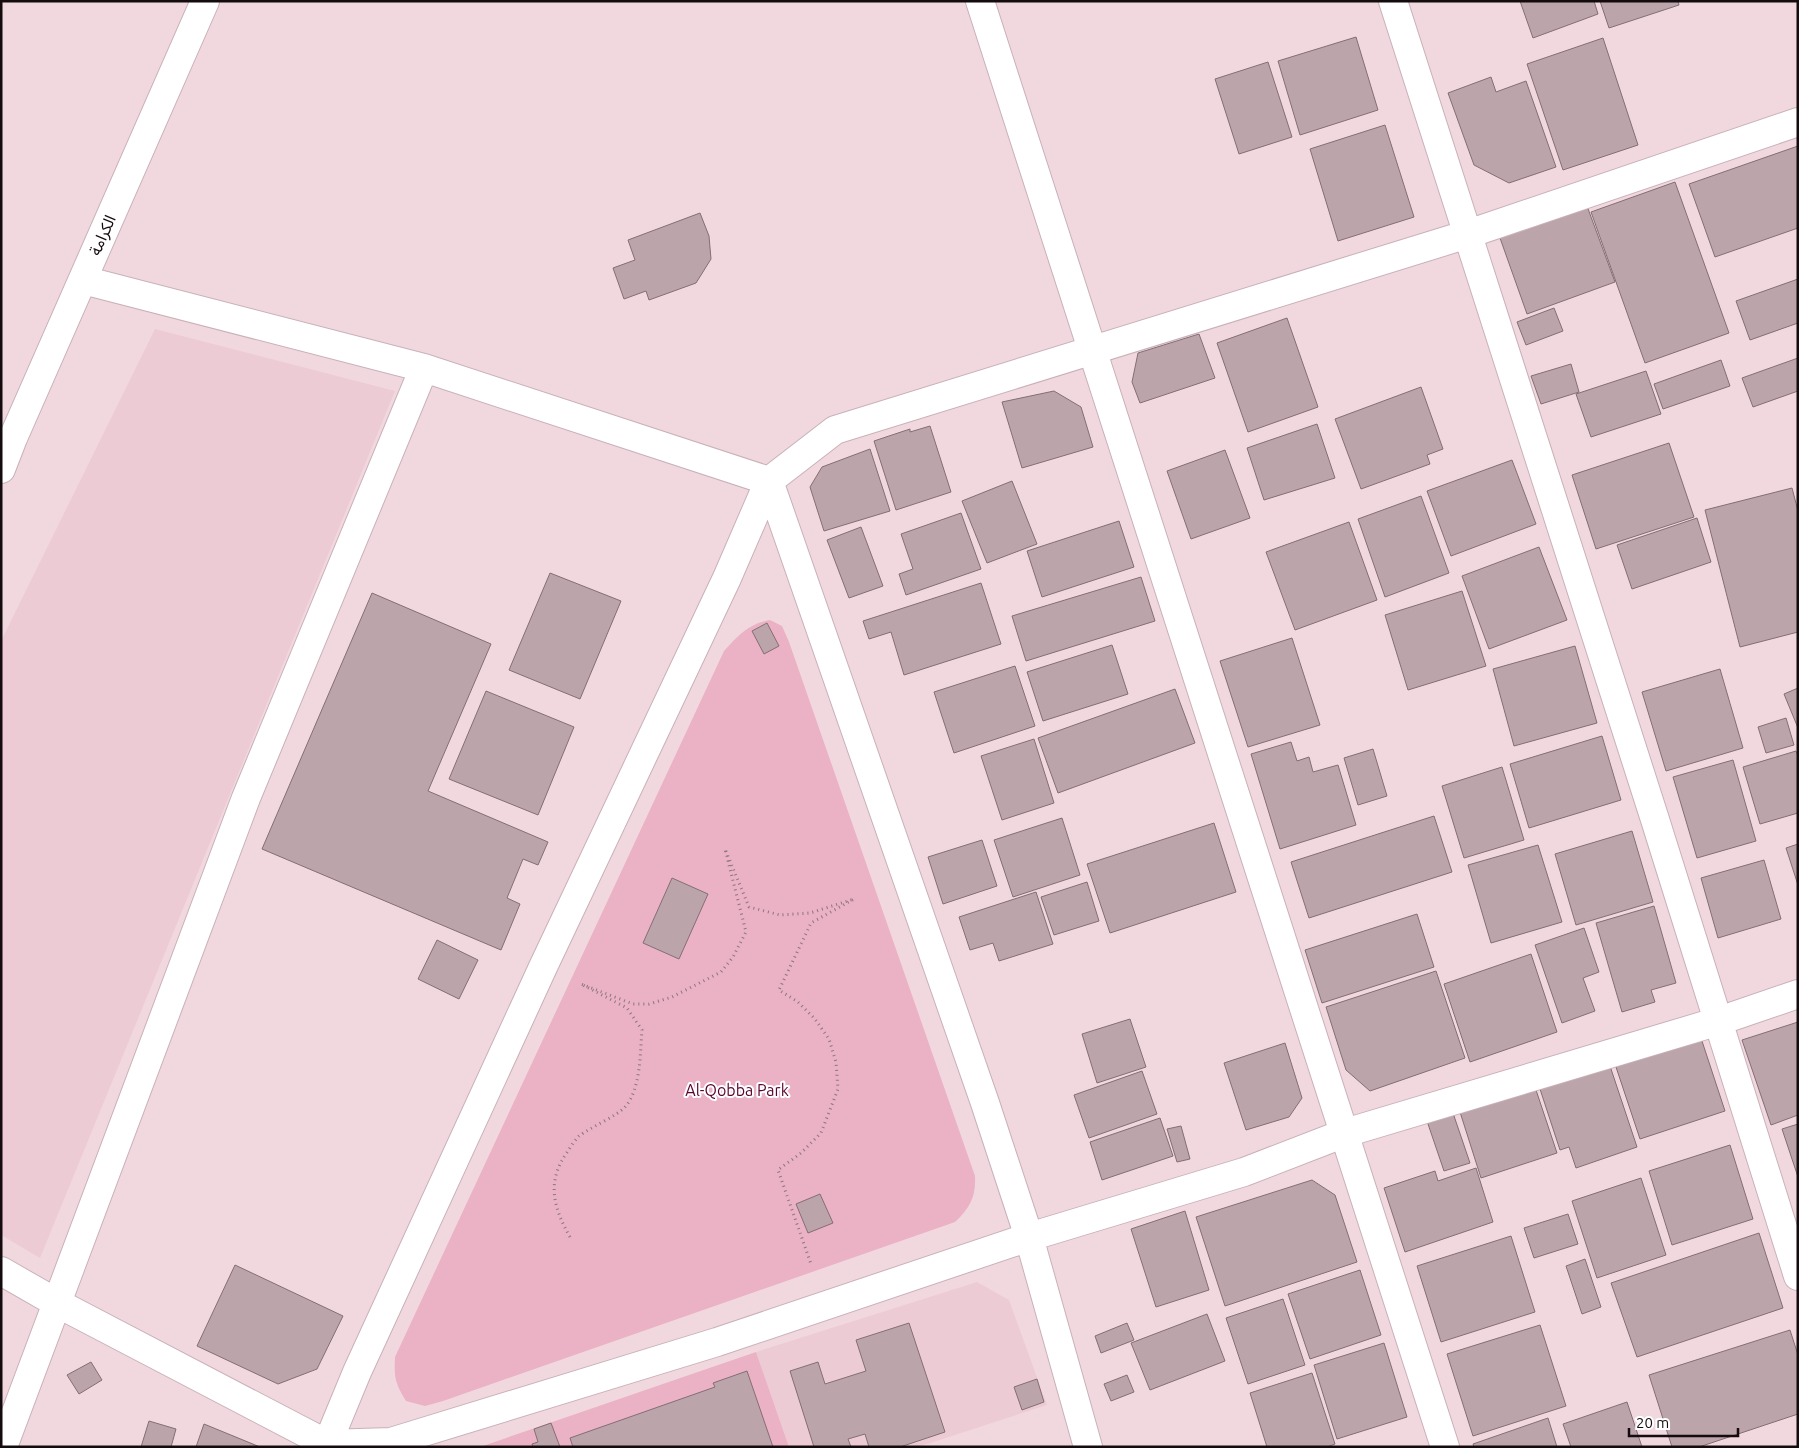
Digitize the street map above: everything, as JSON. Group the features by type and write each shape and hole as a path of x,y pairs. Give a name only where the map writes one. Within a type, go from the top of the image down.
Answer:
{"street":[{"name":"الكرامة","path":"1,469 205,1"},
{"path":"980,1 1445,1447"},
{"path":"1393,1 1517,383 1798,1276"},
{"path":"326,1446 357,1372 543,967 727,578 769,480 835,430 1468,234 1798,122"},
{"path":"83,280 424,368 769,480"},
{"path":"3,1447 246,798 424,368"},
{"path":"769,480 986,1103 1029,1237 1088,1447"},
{"path":"1,1271 57,1303 326,1446 391,1442 717,1342 1029,1237 1244,1172 1345,1133 1719,1021 1798,994"}],"path":[{"path":"570,1237 561,1220 555,1201 555,1175 565,1154 578,1137 624,1108 635,1090 642,1030 627,1008 581,984 633,1004 649,1004 672,997 721,972 733,957 746,932 724,849 749,907 780,915 810,913 854,899 811,923 779,990 798,1002 815,1019 829,1038 836,1062 838,1089 820,1133 801,1153 778,1170 811,1264"}],"shaded area":[{"path":"155,329 395,391 40,1258 1,1235 1,641"},
{"path":"977,1282 1009,1300 1047,1405 918,1447 789,1447 756,1352"}],"green space":[{"name":"Al-Qobba Park","path":"770,620 782,626 789,642 975,1176 971,1202 965,1212 955,1222 443,1401 425,1406 406,1401 396,1380 395,1357 724,651 739,635 750,627"},
{"path":"756,1352 789,1447 480,1447"}],"building":[{"path":"1520,1 1594,1 1598,14 1533,38"},
{"path":"1600,1 1678,1 1679,5 1609,28"},
{"path":"1356,37 1378,110 1300,135 1278,61"},
{"path":"1603,38 1638,145 1563,170 1527,64"},
{"path":"1268,62 1292,137 1239,154 1215,79"},
{"path":"1491,77 1496,92 1526,81 1556,167 1509,183 1474,165 1448,93"},
{"path":"1385,125 1414,217 1338,241 1310,149"},
{"path":"1798,146 1798,228 1715,257 1689,184"},
{"path":"1675,182 1729,333 1645,363 1591,212"},
{"path":"1587,206 1615,282 1527,314 1500,238"},
{"path":"700,213 709,236 711,259 696,283 649,300 646,291 624,299 613,268 635,260 628,240"},
{"path":"1798,279 1798,323 1750,340 1736,301"},
{"path":"1554,308 1563,331 1526,345 1517,322"},
{"path":"1287,318 1318,407 1248,432 1217,343"},
{"path":"1199,334 1215,378 1140,403 1132,382 1138,353"},
{"path":"1798,358 1798,391 1753,407 1742,378"},
{"path":"1721,360 1730,386 1663,409 1654,384"},
{"path":"1571,364 1579,392 1541,404 1531,376"},
{"path":"1646,371 1661,414 1591,437 1576,394"},
{"path":"1421,387 1443,449 1427,455 1430,464 1361,489 1335,419"},
{"path":"1054,391 1081,407 1093,447 1022,468 1002,402"},
{"path":"1317,424 1335,478 1264,500 1247,448"},
{"path":"930,426 951,492 896,510 874,441 910,429 910,432"},
{"path":"1669,443 1694,517 1596,549 1572,475"},
{"path":"870,449 890,511 824,531 810,487 822,467"},
{"path":"1225,450 1250,518 1191,539 1167,471"},
{"path":"1512,460 1536,524 1451,556 1427,491"},
{"path":"1012,481 1037,544 987,563 962,501"},
{"path":"1792,488 1798,511 1798,632 1740,647 1705,510"},
{"path":"1421,496 1449,573 1385,597 1358,519"},
{"path":"961,513 981,569 906,595 899,574 913,569 901,534"},
{"path":"1697,518 1711,562 1632,589 1617,545"},
{"path":"1119,521 1134,567 1042,597 1027,551"},
{"path":"1349,522 1377,600 1295,630 1266,552"},
{"path":"861,527 883,586 849,598 827,540"},
{"path":"1539,547 1567,620 1489,649 1462,576"},
{"path":"550,573 621,601 580,699 509,670"},
{"path":"1141,577 1155,621 1026,661 1012,616"},
{"path":"981,583 1001,644 904,675 891,632 869,639 863,621"},
{"path":"1462,591 1486,666 1408,690 1385,615"},
{"path":"372,593 491,644 428,791 548,842 538,865 523,859 507,898 520,904 501,950 262,849"},
{"path":"767,623 779,646 764,654 752,631"},
{"path":"1292,638 1320,725 1248,747 1220,661"},
{"path":"1112,645 1128,694 1043,721 1027,672"},
{"path":"1575,646 1597,723 1514,746 1493,669"},
{"path":"1015,666 1035,726 954,753 934,692"},
{"path":"1720,669 1743,748 1666,771 1642,692"},
{"path":"1798,688 1798,728 1784,694"},
{"path":"1175,689 1195,743 1058,793 1038,738"},
{"path":"486,691 574,727 538,815 449,779"},
{"path":"1786,718 1794,745 1766,753 1758,727"},
{"path":"1602,736 1621,800 1529,828 1510,764"},
{"path":"1034,739 1054,803 1002,820 981,756"},
{"path":"1291,742 1297,761 1309,757 1313,772 1338,765 1356,825 1280,849 1251,754"},
{"path":"1373,749 1387,796 1358,805 1344,758"},
{"path":"1796,751 1798,756 1798,813 1760,824 1743,767"},
{"path":"1733,760 1756,841 1697,858 1673,777"},
{"path":"1502,767 1524,840 1464,858 1442,786"},
{"path":"1434,816 1452,872 1309,918 1291,862"},
{"path":"1062,818 1080,875 1013,897 994,840"},
{"path":"1214,823 1236,892 1110,933 1087,864"},
{"path":"1632,831 1653,902 1576,925 1555,854"},
{"path":"982,840 997,886 943,904 928,857"},
{"path":"1798,844 1798,885 1786,848"},
{"path":"1538,845 1562,922 1491,943 1468,865"},
{"path":"1764,860 1781,919 1718,938 1701,878"},
{"path":"672,878 708,894 679,959 643,943"},
{"path":"1087,882 1099,921 1054,935 1041,897"},
{"path":"1036,892 1053,944 999,961 993,943 970,950 959,917"},
{"path":"1654,906 1676,983 1651,990 1655,1002 1622,1012 1596,923"},
{"path":"1417,914 1434,967 1322,1003 1305,950"},
{"path":"1584,928 1599,972 1583,978 1595,1011 1562,1023 1535,945"},
{"path":"437,940 478,960 459,999 418,979"},
{"path":"1531,954 1557,1032 1470,1062 1444,984"},
{"path":"1436,971 1465,1058 1370,1091 1346,1070 1326,1007"},
{"path":"1130,1019 1146,1067 1097,1083 1082,1034"},
{"path":"1798,1022 1798,1115 1771,1125 1742,1040"},
{"path":"1700,1035 1725,1111 1640,1139 1615,1064"},
{"path":"1285,1043 1302,1098 1289,1117 1246,1130 1224,1063"},
{"path":"1609,1063 1637,1147 1576,1168 1569,1147 1560,1150 1539,1086"},
{"path":"1142,1071 1157,1114 1089,1138 1074,1095"},
{"path":"1535,1087 1557,1153 1481,1178 1460,1112"},
{"path":"1453,1113 1470,1163 1444,1171 1427,1121"},
{"path":"1160,1118 1173,1156 1102,1180 1090,1142"},
{"path":"1798,1124 1798,1177 1782,1129"},
{"path":"1181,1126 1190,1159 1177,1162 1167,1129"},
{"path":"1730,1145 1753,1219 1672,1245 1649,1171"},
{"path":"1476,1168 1493,1222 1405,1252 1384,1188 1435,1171 1438,1181"},
{"path":"1641,1178 1666,1255 1597,1278 1572,1201"},
{"path":"1312,1180 1335,1195 1357,1262 1225,1306 1196,1217"},
{"path":"820,1194 833,1223 808,1233 796,1204"},
{"path":"1185,1211 1209,1290 1156,1307 1131,1229"},
{"path":"1568,1214 1578,1244 1534,1258 1524,1228"},
{"path":"1759,1233 1783,1308 1637,1357 1611,1283"},
{"path":"1511,1236 1535,1312 1441,1342 1417,1266"},
{"path":"1585,1259 1601,1307 1582,1314 1566,1266"},
{"path":"235,1265 343,1316 317,1369 278,1384 197,1346"},
{"path":"1360,1270 1381,1335 1310,1359 1288,1294"},
{"path":"1283,1299 1305,1365 1248,1384 1226,1318"},
{"path":"1207,1314 1225,1361 1150,1390 1131,1343"},
{"path":"909,1323 945,1432 900,1447 869,1447 865,1434 848,1439 851,1447 814,1447 790,1371 818,1362 825,1384 866,1371 856,1340"},
{"path":"1127,1323 1134,1340 1101,1353 1095,1336"},
{"path":"1540,1325 1566,1406 1473,1436 1447,1354"},
{"path":"1790,1330 1798,1355 1798,1414 1699,1447 1672,1447 1649,1375"},
{"path":"1384,1343 1407,1417 1337,1439 1314,1365"},
{"path":"91,1362 102,1380 79,1394 67,1375"},
{"path":"747,1371 773,1447 573,1447 570,1438 715,1387 713,1383"},
{"path":"1312,1373 1335,1444 1327,1447 1267,1447 1250,1393"},
{"path":"1127,1375 1134,1392 1111,1401 1104,1384"},
{"path":"1037,1379 1044,1402 1022,1410 1014,1387"},
{"path":"1627,1402 1642,1447 1571,1447 1563,1424"},
{"path":"1548,1418 1557,1447 1474,1447 1473,1444"},
{"path":"149,1421 176,1429 171,1447 141,1447"},
{"path":"551,1423 560,1447 533,1447 532,1444 538,1442 534,1429"},
{"path":"204,1424 260,1447 196,1447"}]}
